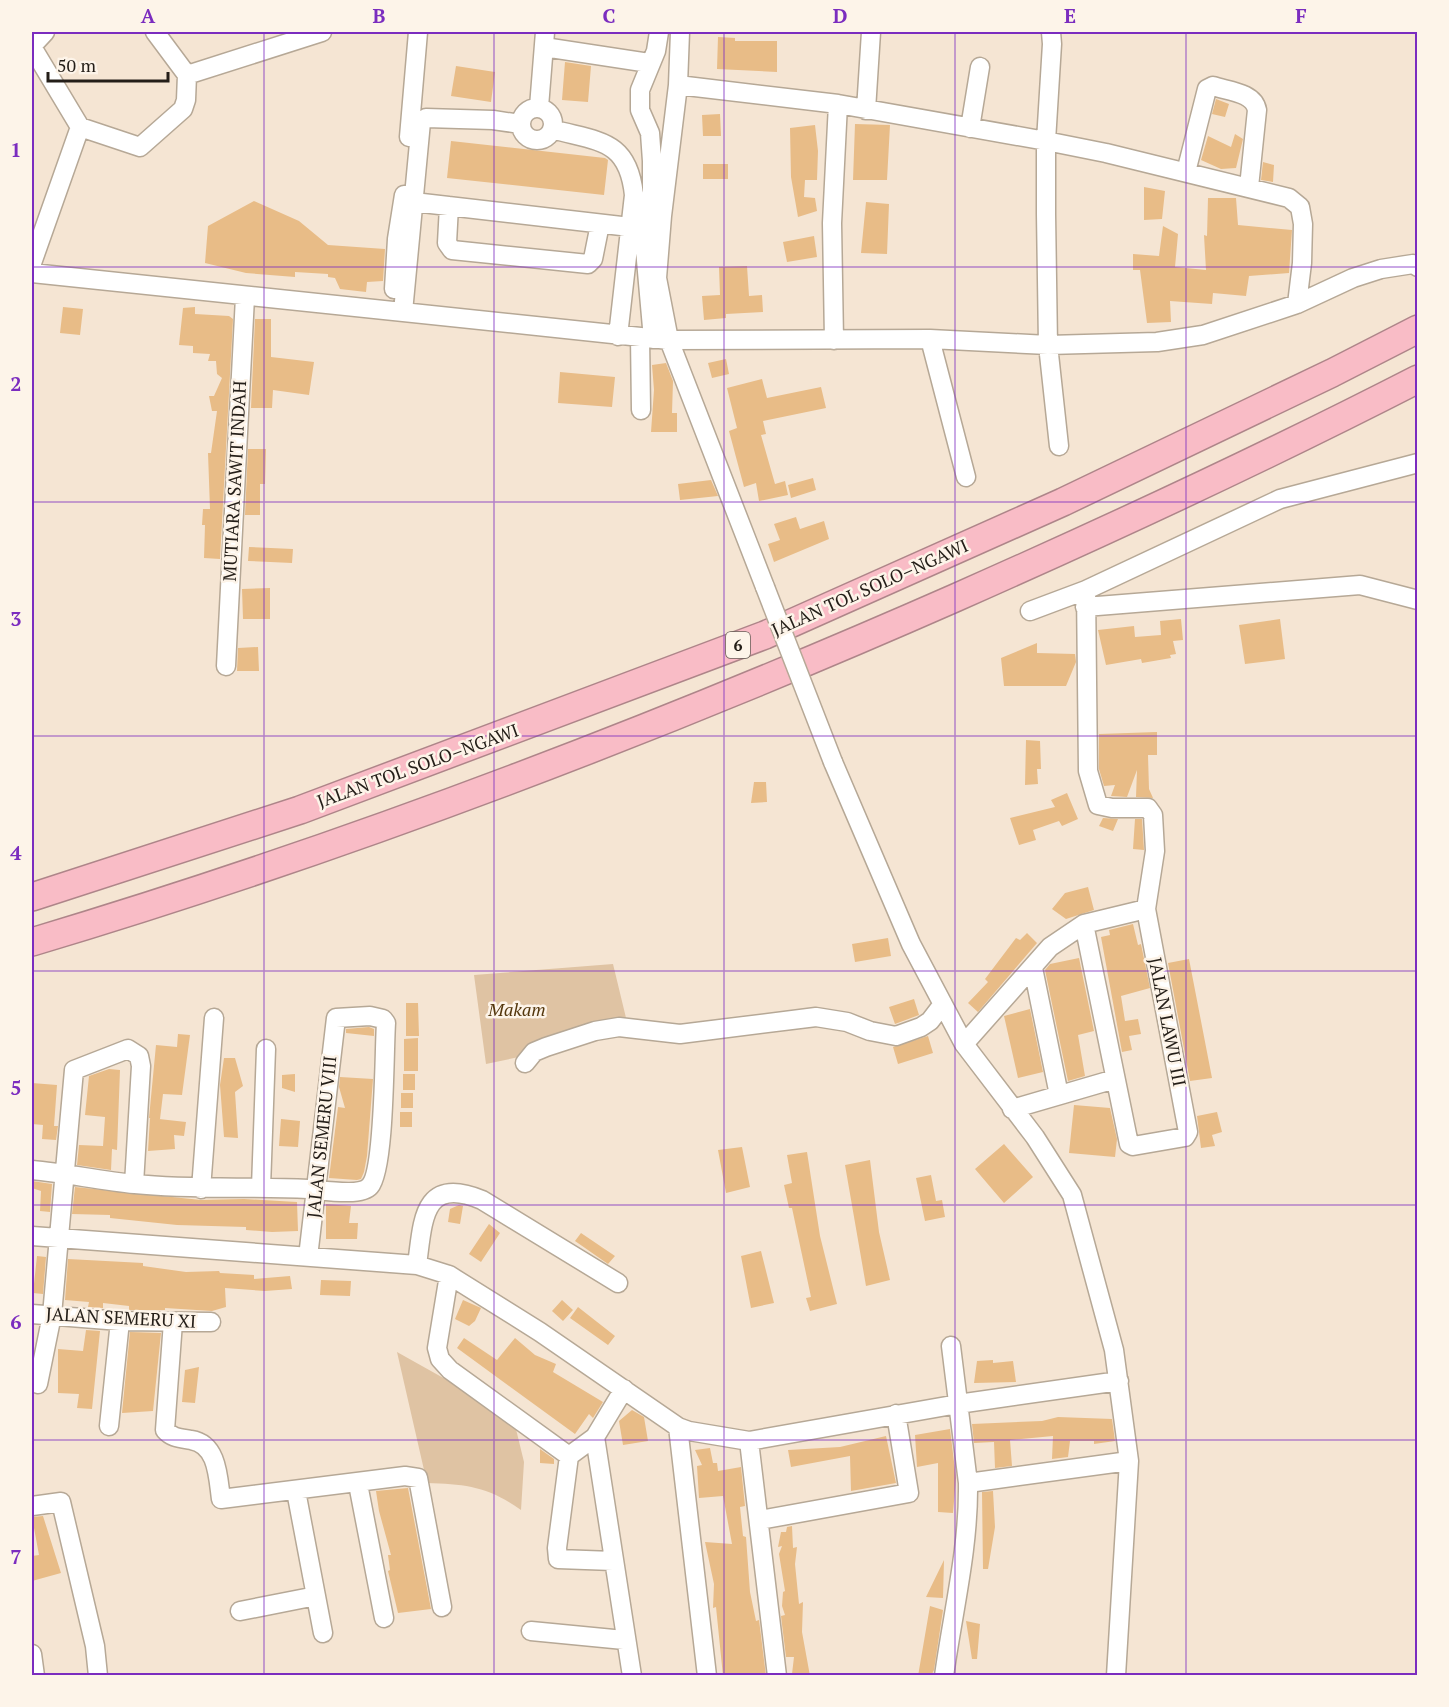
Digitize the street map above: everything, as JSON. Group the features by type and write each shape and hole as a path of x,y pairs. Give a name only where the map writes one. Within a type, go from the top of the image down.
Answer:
{"highway":[{"name":"JALAN TOL SOLO–NGAWI","path":"32,897 300,810 765,634 1063,502 1332,373 1418,329"},
{"name":"6","path":"32,942 314,851 528,773 776,677 1082,542 1418,379"}],"street":[{"path":"45,32 32,47 80,127 140,147 183,109 186,100 187,75 155,32"},
{"path":"187,75 322,32"},
{"path":"409,201 418,32"},
{"path":"659,32 656,51 649,63 640,90 640,110 650,133 652,161 652,191 645,249 654,339 765,587 833,762 911,944 964,1044 1035,1137 1071,1195 1114,1350 1129,1461 1116,1676"},
{"path":"641,410 654,339 662,216 678,85 680,32"},
{"path":"866,110 871,32"},
{"path":"1051,32 1046,141 1048,345 1059,446"},
{"path":"539,107 544,39 649,63"},
{"path":"970,128 980,68"},
{"path":"678,85 838,104 1046,141 1289,198 1300,207 1303,224 1302,263 1297,304"},
{"path":"1185,172 1207,89 1213,86 1250,97 1255,101 1257,110 1249,187"},
{"path":"834,340 832,222 838,104"},
{"path":"539,107 546,111 552,119 552,129 547,136 539,140 530,138 523,132 520,123 522,115 539,107"},
{"path":"398,312 397,239 409,201 419,130 426,118 520,123"},
{"path":"32,262 80,127"},
{"path":"552,129 592,138 612,146 626,161 632,177 634,195 618,336"},
{"path":"409,201 630,227"},
{"path":"450,206 447,243 452,250 588,264 593,259 600,224"},
{"path":"32,273 654,339 930,339 1048,345 1157,342 1203,335 1297,304 1353,278 1381,269 1416,265"},
{"name":"MUTIARA SAWIT INDAH","path":"226,666 245,297"},
{"path":"930,339 966,477"},
{"path":"1086,598 1280,499 1418,463"},
{"path":"1030,611 1086,598 1360,585 1418,600"},
{"name":"JALAN LAWU III","path":"1086,598 1088,771 1098,805 1112,808 1148,808 1153,815 1155,851 1146,909 1188,1135 1131,1146 1115,1079"},
{"path":"964,1044 1050,947 1084,924 1146,909"},
{"path":"1012,1109 1115,1079 1084,924"},
{"path":"1033,968 1059,1095"},
{"path":"525,1063 534,1052 546,1047 595,1031 619,1027 680,1034 816,1017 847,1022 870,1031 896,1036 921,1028 930,1021 943,1004"},
{"name":"JALAN SEMERU VIII","path":"308,1257 336,1018 377,1017 386,1023 376,1171 369,1187 363,1190 317,1190"},
{"path":"201,1189 214,1018"},
{"path":"38,1384 52,1315 74,1070 128,1049 139,1056 141,1066 134,1184"},
{"path":"261,1187 266,1049"},
{"path":"32,1170 134,1184 201,1189 261,1187 317,1190"},
{"path":"410,1264 424,1213 442,1196 462,1192 482,1200 618,1283"},
{"path":"32,1236 410,1264 448,1275 624,1389 678,1427 749,1441 897,1414 1119,1380"},
{"path":"448,1275 437,1348 440,1359 450,1370 568,1456"},
{"name":"JALAN SEMERU XI","path":"32,1314 120,1321 210,1322"},
{"path":"109,1426 120,1321"},
{"path":"173,1322 165,1430 171,1436 196,1441 207,1448 215,1463 221,1499 358,1484 405,1476 418,1478 442,1607"},
{"path":"944,1676 965,1553 969,1483 951,1346"},
{"path":"613,1561 558,1559 557,1548 568,1456 595,1437 624,1389"},
{"path":"760,1520 909,1493 897,1414"},
{"path":"678,1427 707,1676"},
{"path":"595,1437 624,1640 632,1676"},
{"path":"749,1441 777,1676"},
{"path":"969,1483 1129,1461"},
{"path":"358,1484 384,1618"},
{"path":"296,1491 323,1633"},
{"path":"32,1506 61,1502 95,1646 98,1676"},
{"path":"240,1611 316,1596"},
{"path":"531,1632 624,1640"},
{"path":"32,1654 35,1676"}],"green space":[{"name":"Makam","path":"613,964 627,1022 519,1057 486,1064 474,975"},
{"path":"397,1352 447,1380 515,1425 524,1462 521,1510 498,1496 477,1488 427,1483"}],"building":[{"path":"718,37 735,38 735,41 777,41 777,72 717,69"},
{"path":"565,62 591,66 588,102 562,100"},
{"path":"456,66 495,72 491,102 451,96"},
{"path":"1216,99 1229,104 1225,117 1212,114"},
{"path":"720,114 721,136 703,136 702,115"},
{"path":"855,124 890,125 887,180 853,180"},
{"path":"815,125 818,151 817,180 805,180 804,197 815,198 817,211 798,217 791,177 790,128"},
{"path":"1235,134 1243,139 1236,168 1221,169 1201,160 1208,136 1231,147"},
{"path":"451,141 605,158 608,160 604,195 447,178"},
{"path":"1263,162 1274,165 1273,182 1261,180"},
{"path":"703,164 728,164 728,179 703,179"},
{"path":"1144,187 1165,191 1162,219 1144,220"},
{"path":"1208,198 1236,198 1238,225 1292,230 1289,273 1249,276 1246,296 1213,293 1212,304 1170,301 1171,322 1147,323 1140,270 1133,270 1133,254 1159,256 1163,226 1178,234 1175,267 1206,270 1204,235 1207,236"},
{"path":"254,201 299,221 328,245 385,249 383,281 367,282 366,292 340,289 335,278 328,277 328,274 295,272 295,277 246,273 205,263 208,226"},
{"path":"866,202 889,204 887,254 861,253"},
{"path":"814,236 817,257 787,262 783,242"},
{"path":"747,266 749,296 762,295 763,312 726,314 726,318 704,320 702,296 720,295 719,267"},
{"path":"63,307 83,309 80,335 60,333"},
{"path":"195,307 195,314 229,316 233,319 220,559 204,558 205,525 202,525 203,509 210,509 208,453 211,453 217,411 212,411 209,396 214,396 222,378 217,374 216,361 208,361 210,354 193,353 193,346 179,345 183,308"},
{"path":"255,319 271,319 271,357 314,362 309,395 273,390 272,408 251,408"},
{"path":"726,359 729,374 712,378 708,363"},
{"path":"666,363 673,381 672,413 677,413 677,432 651,432 654,390 652,365"},
{"path":"560,372 615,377 612,407 558,403"},
{"path":"762,379 767,398 821,387 826,408 763,421 766,434 761,435 775,484 785,481 788,495 759,501 756,483 744,487 729,431 737,428 727,388"},
{"path":"248,449 266,449 265,484 260,484 260,515 245,515"},
{"path":"813,478 816,490 791,498 788,485"},
{"path":"711,480 718,496 680,500 678,484"},
{"path":"796,517 800,529 824,521 829,539 774,562 768,544 780,540 774,524"},
{"path":"249,547 293,549 292,563 248,561"},
{"path":"270,588 270,619 243,619 242,589"},
{"path":"1181,619 1183,640 1173,641 1176,654 1170,655 1171,658 1142,663 1141,659 1106,665 1098,630 1134,626 1135,637 1161,635 1160,621"},
{"path":"1280,619 1285,659 1245,664 1239,625"},
{"path":"1037,643 1037,653 1075,654 1076,662 1066,686 1004,686 1001,658"},
{"path":"258,647 259,671 237,671 238,648"},
{"path":"1157,732 1157,755 1148,755 1149,789 1153,798 1136,797 1137,770 1127,797 1111,796 1115,785 1104,786 1099,769 1099,734"},
{"path":"1026,740 1040,741 1041,769 1037,769 1038,784 1025,785"},
{"path":"754,782 766,782 767,802 751,803"},
{"path":"1067,793 1078,819 1062,826 1059,821 1033,830 1036,840 1019,845 1010,818 1055,807 1051,800"},
{"path":"1103,818 1118,819 1113,831 1099,826"},
{"path":"1135,819 1142,819 1144,850 1133,849"},
{"path":"1088,887 1094,910 1066,919 1052,909 1065,893"},
{"path":"1133,924 1138,945 1141,944 1150,988 1121,996 1125,1021 1138,1019 1141,1034 1129,1036 1132,1050 1122,1052 1101,937 1110,935 1109,930"},
{"path":"1027,933 1037,943 978,1012 968,1003 988,982 985,979 1016,938 1020,940"},
{"path":"888,938 891,956 855,962 852,944"},
{"path":"1079,958 1094,1031 1078,1035 1085,1076 1068,1081 1045,970 1050,964"},
{"path":"1189,959 1212,1078 1190,1081 1168,963"},
{"path":"914,999 919,1015 895,1024 889,1007"},
{"path":"406,1003 418,1003 419,1036 406,1036"},
{"path":"1030,1009 1043,1072 1018,1078 1004,1016"},
{"path":"369,1027 374,1029 374,1036 346,1033 346,1029"},
{"path":"178,1034 190,1035 182,1095 163,1094 160,1119 149,1118 156,1045 177,1047"},
{"path":"928,1036 933,1053 898,1064 893,1047"},
{"path":"418,1038 418,1071 404,1071 404,1039"},
{"path":"224,1058 235,1058 243,1086 235,1092 238,1138 224,1137 220,1085"},
{"path":"109,1069 120,1070 117,1150 112,1149 111,1170 77,1165 79,1145 103,1146 105,1117 85,1115 89,1076"},
{"path":"295,1074 295,1092 282,1088 282,1075"},
{"path":"403,1074 415,1074 415,1090 403,1090"},
{"path":"340,1077 373,1079 367,1156 364,1172 361,1179 357,1180 329,1178 338,1107 345,1108 339,1087"},
{"path":"32,1083 57,1085 54,1126 58,1126 56,1140 42,1139 43,1125 32,1124"},
{"path":"401,1093 413,1093 413,1108 401,1108"},
{"path":"1074,1105 1110,1108 1117,1139 1115,1157 1069,1153"},
{"path":"400,1112 412,1112 412,1127 400,1127"},
{"path":"1217,1112 1222,1132 1212,1135 1215,1146 1201,1148 1197,1116"},
{"path":"150,1118 186,1122 184,1136 174,1135 175,1149 148,1151"},
{"path":"281,1119 300,1121 298,1147 279,1146"},
{"path":"1004,1144 1033,1177 1004,1203 975,1169"},
{"path":"742,1147 750,1187 726,1193 718,1150"},
{"path":"807,1152 820,1236 837,1304 810,1311 806,1298 811,1297 792,1208 789,1208 784,1185 792,1183 787,1155"},
{"path":"870,1160 879,1232 890,1280 866,1286 845,1165"},
{"path":"931,1175 936,1201 942,1200 945,1217 925,1221 916,1178"},
{"path":"32,1181 52,1184 50,1212 40,1211 41,1191 32,1188"},
{"path":"75,1187 201,1200 244,1199 297,1202 298,1231 272,1232 246,1230 246,1227 177,1225 110,1218 110,1215 72,1214"},
{"path":"326,1204 351,1206 349,1223 358,1223 357,1239 326,1239"},
{"path":"459,1205 463,1206 460,1224 448,1222 450,1209"},
{"path":"489,1224 500,1233 481,1262 469,1254"},
{"path":"581,1233 615,1256 608,1264 575,1241"},
{"path":"761,1251 774,1303 751,1308 741,1256"},
{"path":"37,1256 46,1257 43,1294 33,1293"},
{"path":"68,1259 143,1263 143,1266 186,1272 219,1271 220,1273 254,1275 254,1279 290,1276 292,1289 265,1291 225,1288 226,1307 212,1311 165,1308 165,1310 129,1310 129,1306 103,1303 103,1308 88,1307 89,1302 65,1300"},
{"path":"321,1280 351,1281 350,1296 320,1295"},
{"path":"463,1300 481,1308 475,1321 469,1326 455,1319"},
{"path":"562,1300 573,1310 563,1321 552,1311"},
{"path":"578,1307 615,1336 608,1345 570,1318"},
{"path":"86,1330 100,1331 92,1409 77,1408 79,1394 58,1393 58,1349 83,1351"},
{"path":"130,1332 161,1333 153,1411 122,1413"},
{"path":"464,1338 497,1360 515,1338 535,1355 556,1364 553,1372 603,1402 593,1418 589,1414 575,1434 457,1348"},
{"path":"993,1360 993,1363 1013,1361 1016,1382 974,1383 977,1361"},
{"path":"199,1367 195,1403 182,1402 185,1370"},
{"path":"632,1410 644,1417 648,1441 623,1445 619,1421"},
{"path":"1058,1417 1112,1419 1115,1441 1094,1444 1094,1441 1070,1441 1068,1457 1052,1459 1053,1436 1010,1440 1012,1466 995,1468 994,1442 974,1443 972,1424 1042,1421"},
{"path":"950,1429 956,1478 953,1513 938,1512 938,1463 917,1467 915,1435"},
{"path":"886,1436 896,1483 851,1491 850,1456 791,1467 788,1450 840,1447"},
{"path":"710,1448 713,1463 717,1463 718,1471 741,1467 745,1506 740,1507 743,1536 746,1537 750,1592 756,1621 759,1620 766,1676 723,1676 716,1607 713,1608 714,1584 705,1542 732,1544 723,1496 699,1498 697,1466 702,1465 695,1450"},
{"path":"540,1449 554,1459 554,1464 540,1463"},
{"path":"408,1488 431,1609 398,1613 388,1571 390,1570 388,1555 391,1555 376,1491"},
{"path":"993,1491 995,1527 988,1569 983,1569 982,1492"},
{"path":"43,1516 61,1573 32,1581 32,1556 39,1555 32,1517"},
{"path":"792,1526 793,1548 797,1547 795,1564 799,1604 803,1602 802,1632 810,1676 792,1674 794,1657 786,1657 781,1616 785,1615 782,1606 785,1591 779,1554 782,1546 778,1547 781,1532 786,1532 787,1527"},
{"path":"944,1560 943,1598 926,1597"},
{"path":"930,1606 943,1610 934,1670 931,1676 918,1676"},
{"path":"966,1621 980,1624 977,1659 972,1659"}]}
